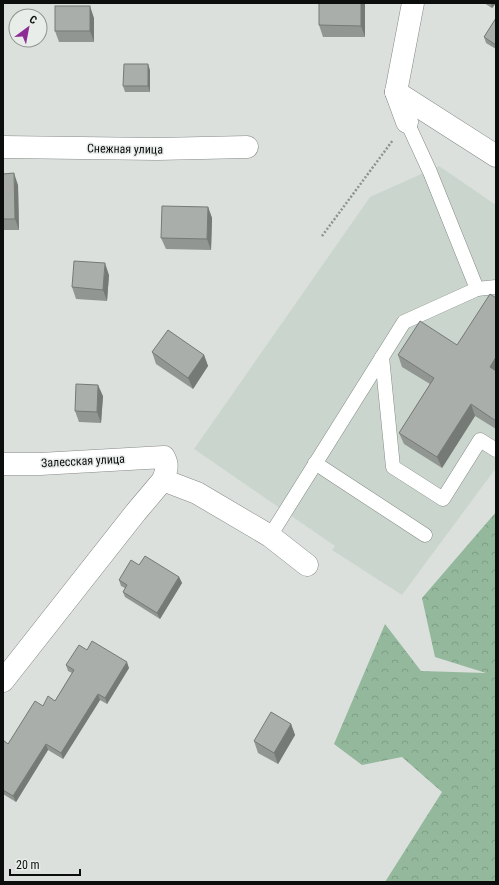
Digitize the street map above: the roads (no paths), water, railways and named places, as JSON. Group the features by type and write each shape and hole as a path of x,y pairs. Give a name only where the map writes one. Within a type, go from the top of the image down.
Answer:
{"street":[{"path":"406,122 396,92 413,3"},
{"path":"396,92 496,156"},
{"name":"Снежная улица","path":"3,147 157,149 247,147"},
{"name":"Залесская улица","path":"3,464 40,464 164,457 167,463 167,469 163,480"},
{"path":"3,681 163,480 196,493 270,536 307,565"}],"lane":[{"path":"406,122 430,172 477,289"},
{"path":"270,536 404,322 477,289 496,287"},
{"path":"382,357 393,467 443,499 480,440 496,450"},
{"path":"315,463 425,535"}]}
